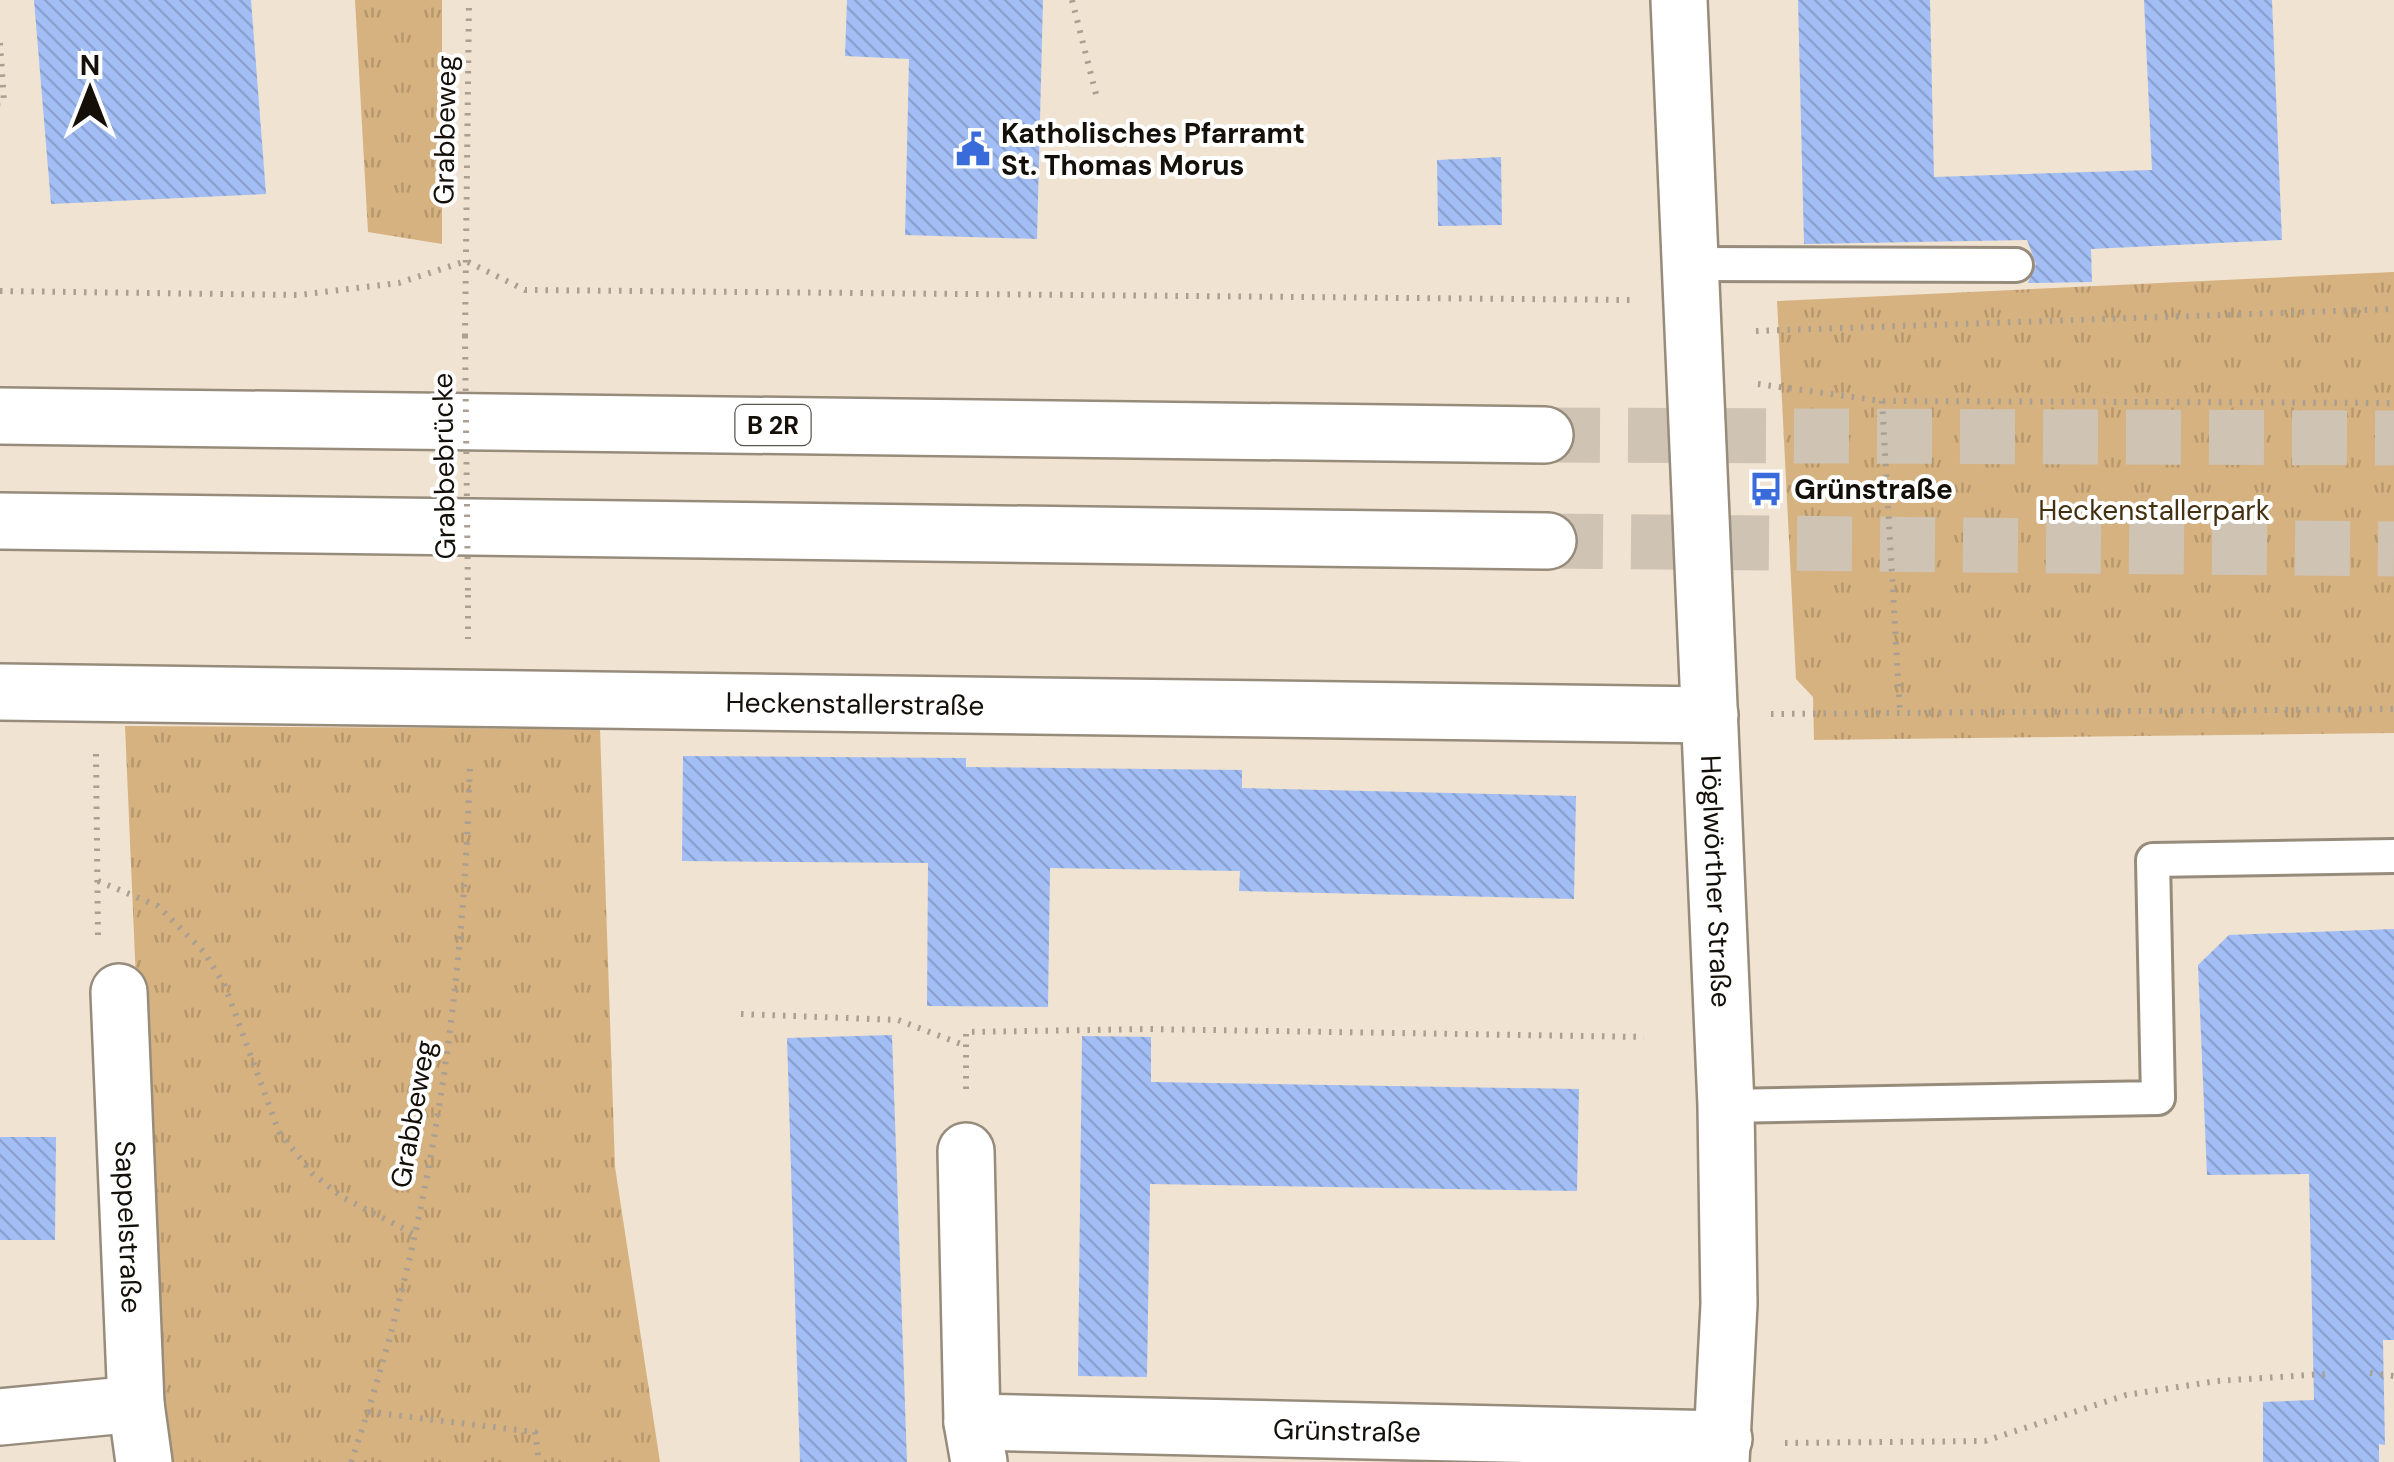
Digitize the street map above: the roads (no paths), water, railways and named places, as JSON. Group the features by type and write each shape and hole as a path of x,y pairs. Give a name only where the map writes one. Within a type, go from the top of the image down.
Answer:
{"main road":[{"name":"Höglwörther Straße","path":"1680,0 1726,1106 1729,1304 1722,1450"},
{"name":"B 2R","path":"0,416 1545,435"},
{"path":"0,521 1548,541"},
{"name":"Heckenstallerstraße","path":"0,692 1710,715"},
{"name":"Sappelstraße","path":"120,992 136,1404 144,1462"},
{"name":"Grünstraße","path":"966,1151 976,1442 1722,1450"},
{"path":"0,1417 136,1404"}],"lane":[{"path":"1692,283 2016,265"},
{"path":"1726,1106 2158,1098 2153,860 2394,856"}],"tunnel":[{"path":"1545,435 2394,438"},
{"path":"1548,541 2394,549"}],"place":[{"name":"Katholisches Pfarramt St. Thomas Morus","path":"973,149"},
{"name":"Grünstraße","path":"1766,489"}],"park label":[{"name":"Heckenstallerpark","path":"2154,510"}]}
